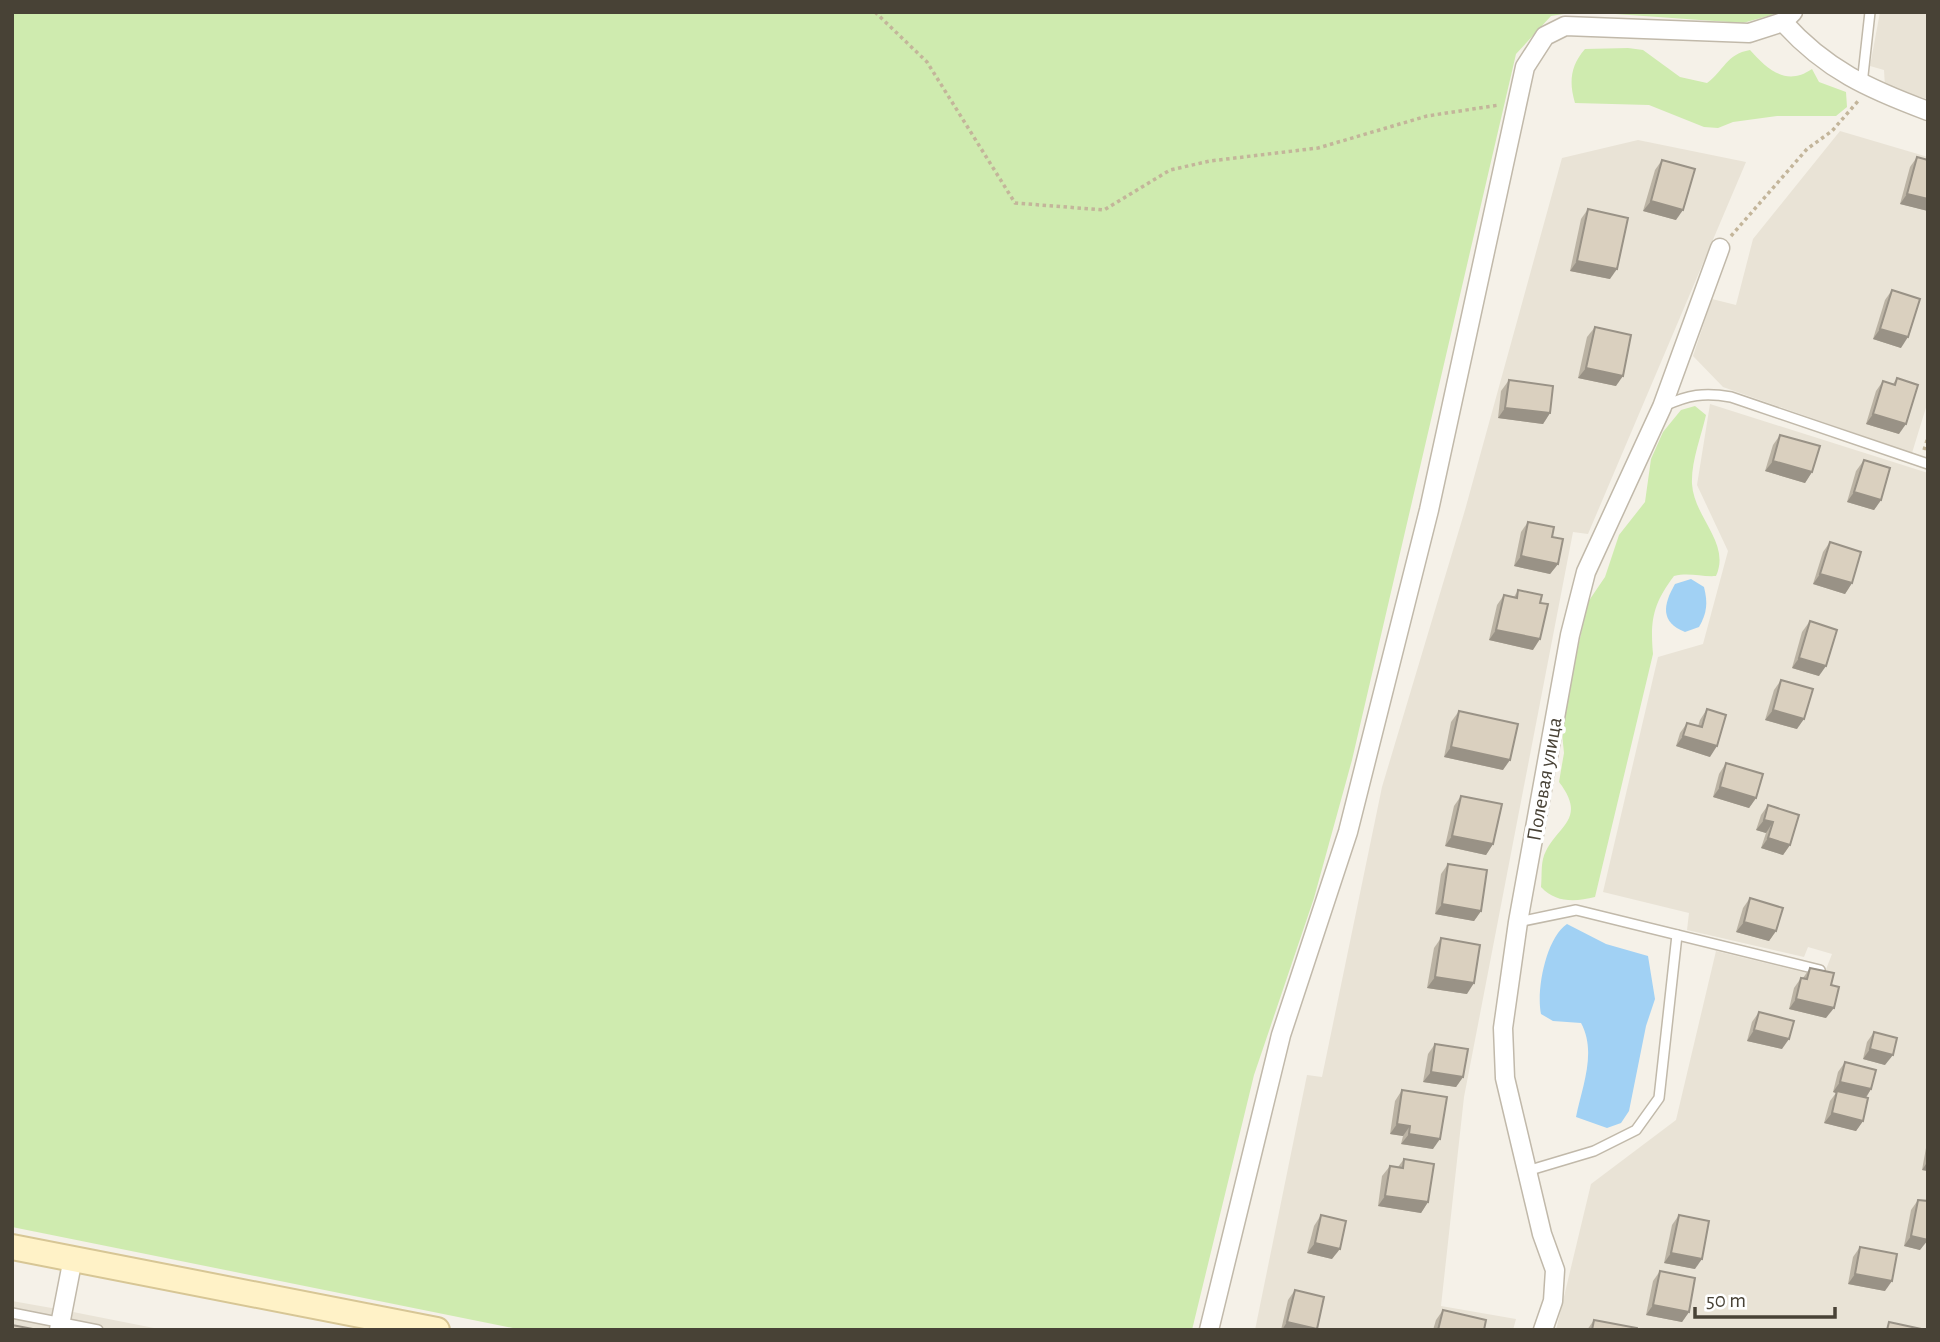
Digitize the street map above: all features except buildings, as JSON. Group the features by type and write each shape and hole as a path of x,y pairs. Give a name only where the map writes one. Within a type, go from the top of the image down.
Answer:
{"street":[{"path":"1209,1330 1281,1035 1348,832 1426,523 1525,67 1545,36 1565,26 1749,33 1788,17 1801,43 1861,86 1928,111"},
{"name":"Полевая улица","path":"1543,1330 1552,1301 1555,1270 1542,1234 1505,1078 1503,1028 1518,922 1570,635 1586,572 1661,407 1720,248"},
{"path":"12,1247 437,1330"},
{"path":"60,1326 73,1258"}],"lane":[{"path":"1861,86 1870,12"},
{"path":"1661,407 1689,395 1709,393 1731,397 1928,464"},
{"path":"1518,922 1576,910 1820,970"},
{"path":"1527,1171 1594,1151 1636,1130 1659,1098 1677,935"},
{"path":"12,1313 60,1326 98,1330"}],"path":[{"path":"876,12 927,62 1015,204 1104,210 1170,170 1210,161 1318,148 1426,116 1504,105"},
{"path":"1720,248 1807,149 1858,105 1861,86"}],"shaded area":[{"path":"1880,12 1928,12 1928,99 1885,87 1884,70 1870,66"},
{"path":"1840,131 1928,157 1928,401 1912,453 1723,387 1693,356 1712,299 1736,305 1753,239"},
{"path":"1638,140 1746,162 1588,534 1573,532 1464,1097 1441,1306 1516,1319 1513,1330 1255,1330 1307,1075 1322,1077 1382,787 1465,510 1562,158"},
{"path":"1710,404 1928,473 1928,1330 1556,1330 1591,1184 1676,1120 1716,951 1823,977 1832,954 1808,947 1804,957 1687,930 1689,913 1603,892 1658,657 1703,644 1728,551 1697,485"},
{"path":"12,1301 63,1310 164,1330 12,1330"}],"green space":[{"path":"12,12 1576,12 1551,16 1516,54 1352,760 1314,898 1254,1075 1192,1330 523,1330 12,1227"},
{"path":"1587,12 1782,12 1743,23"},
{"path":"1585,49 1643,50 1680,77 1707,83 1730,59 1750,50 1763,64 1785,76 1803,74 1812,69 1819,82 1846,92 1847,107 1836,116 1777,116 1733,122 1718,128 1704,127 1649,105 1575,103 1572,75 1576,62"},
{"path":"1695,406 1706,415 1695,458 1692,484 1694,496 1719,552 1716,576 1674,576 1661,595 1654,613 1653,654 1595,897 1580,900 1559,899 1541,887 1542,865 1548,848 1570,816 1568,795 1559,782 1564,753 1561,724 1588,602 1605,577 1619,535 1645,502 1651,459 1663,432 1681,410"}],"water":[{"path":"1691,579 1704,587 1706,608 1699,627 1685,632 1671,623 1666,606 1675,584"},
{"path":"1567,924 1606,944 1648,956 1655,999 1646,1026 1629,1111 1621,1123 1607,1128 1576,1117 1588,1058 1586,1034 1581,1023 1553,1021 1541,1014 1540,992 1544,965 1553,941"}]}
